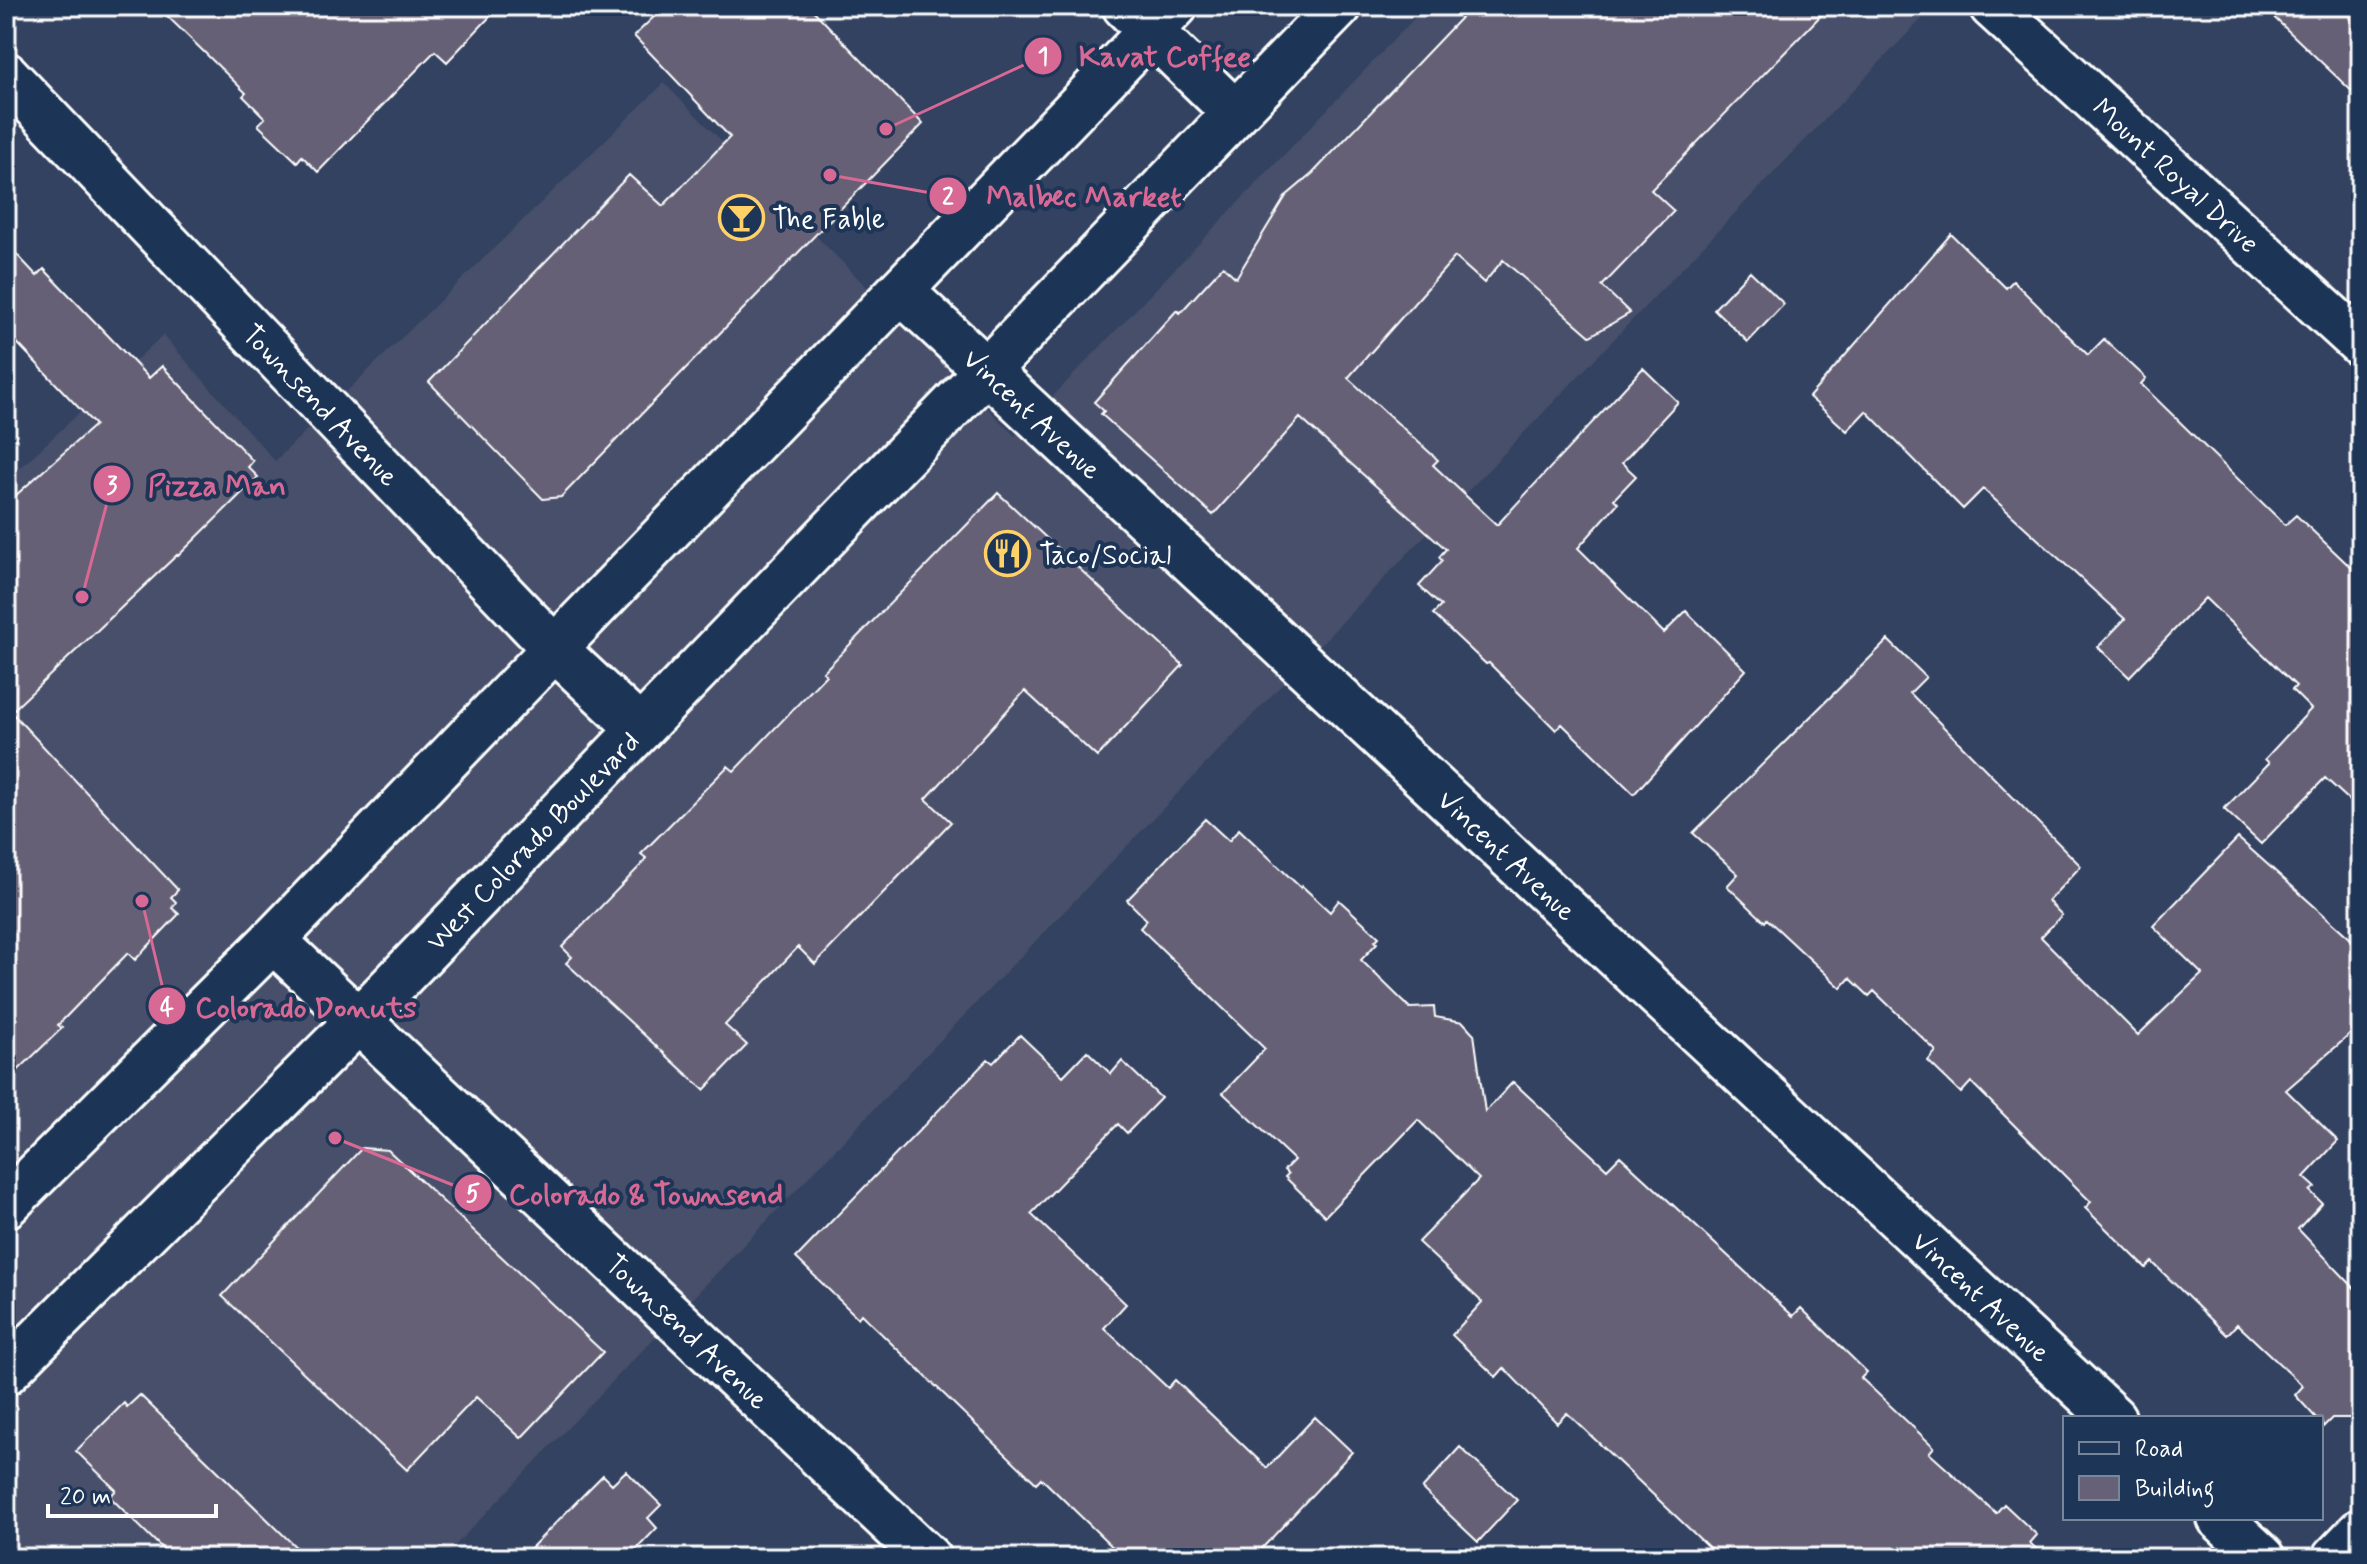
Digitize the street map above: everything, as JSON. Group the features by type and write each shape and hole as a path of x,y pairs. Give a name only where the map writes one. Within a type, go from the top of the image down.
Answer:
{"street":[{"name":"West Colorado Boulevard","path":"6,1372 358,1021 1339,6"},
{"name":"Mount Royal Drive","path":"1992,6 2361,344"},
{"path":"6,1205 273,940 901,291 1150,15 1235,113"},
{"name":"Townsend Avenue","path":"6,75 554,648 640,729"},
{"name":"Vincent Avenue","path":"901,291 2111,1416"},
{"name":"Townsend Avenue","path":"273,940 928,1558"},
{"path":"2222,1520 2263,1558"},
{"path":"2335,1558 2361,1531"}],"shaded area":[{"path":"1426,6 1934,6 443,1558 6,1558 6,481 163,335 275,461 664,83 1015,436"}],"building":[{"path":"157,6 500,6 447,62 435,51 318,172 302,156 297,162 258,125 265,118 243,96 246,93"},
{"path":"665,6 809,6 923,124 561,497 543,499 429,382 629,175 663,206 730,137 634,36"},
{"path":"1472,6 1830,6 1651,190 1674,211 1602,286 1630,313 1590,336 1503,260 1484,283 1455,257 1348,378 1438,460 1433,465 1497,525 1643,368 1678,402 1622,463 1636,476 1614,499 1618,503 1578,548 1664,633 1686,611 1746,670 1634,794 1562,724 1556,730 1489,663 1486,664 1433,614 1441,606 1419,586 1442,561 1439,557 1446,549 1300,418 1213,515 1101,414 1104,411 1094,402 1177,310 1180,313 1223,266 1236,278 1286,196 1312,174"},
{"path":"2262,6 2361,6 2361,100"},
{"path":"1951,234 2006,288 2013,281 2088,355 2104,339 2146,378 2141,384 2285,525 2296,515 2361,577 2361,811 2325,778 2261,844 2224,809 2269,763 2265,759 2311,709 2292,690 2296,686 2205,598 2129,677 2098,647 2125,619 1983,489 1963,509 1866,411 1847,431 1809,397"},
{"path":"6,243 37,276 44,269 149,378 162,366 253,461 248,467 258,477 11,712 178,890 171,897 176,902 172,908 179,914 135,960 128,953 58,1025 62,1028 6,1082 6,504 95,425 6,331"},
{"path":"1750,271 1784,304 1748,342 1714,309"},
{"path":"998,493 1183,665 1097,757 1025,691 926,799 951,822 815,964 798,947 725,1025 747,1045 704,1090 566,963 572,957 562,947 644,862 646,858 641,854 728,766 734,771 826,675 823,672"},
{"path":"1888,640 1926,677 1910,693 2081,866 2048,901 2062,915 2041,937 2138,1035 2202,974 2153,926 2238,838 2361,948 2361,1025 2286,1090 2338,1141 2304,1177 2315,1187 2310,1191 2322,1203 2298,1229 2361,1295 2361,1418 2332,1418 2323,1427 2323,1416 2314,1416 2295,1395 2303,1386 2237,1324 2227,1335 2152,1262 2146,1268 2085,1208 2091,1202 1971,1082 1961,1093 1928,1061 1936,1051 1874,991 1869,996 1850,978 1841,988 1727,886 1738,874 1693,833"},
{"path":"1205,819 1229,841 1239,829 1330,912 1339,900 1379,937 1361,960 1410,1008 1434,1007 1435,1017 1463,1022 1474,1034 1485,1112 1513,1082 1607,1169 1620,1156 1793,1316 1801,1308 1867,1372 1861,1378 1934,1447 1929,1453 1996,1513 2004,1504 2037,1535 2030,1543 2046,1558 1720,1558 1567,1413 1557,1423 1504,1368 1496,1377 1452,1335 1482,1302 1418,1242 1479,1179 1418,1120 1325,1216 1285,1177 1288,1174 1284,1170 1294,1160 1223,1093 1265,1049 1140,928 1147,920 1127,900"},
{"path":"1020,1035 1063,1076 1087,1051 1111,1074 1122,1061 1161,1098 1127,1133 1118,1124 1031,1214 1126,1304 1104,1328 1168,1388 1175,1380 1267,1468 1315,1417 1352,1452 1253,1558 1124,1558 1041,1478 1036,1483 861,1314 858,1318 796,1258 988,1059 993,1063"},
{"path":"362,1148 388,1150 603,1352 521,1438 476,1397 407,1470 222,1296"},
{"path":"140,1395 307,1558 172,1558 110,1497 116,1490 76,1451 124,1403 127,1407"},
{"path":"1460,1447 1517,1500 1478,1542 1422,1489"},
{"path":"626,1471 661,1505 648,1518 657,1528 628,1558 521,1558 603,1475 612,1484"}],"place":[{"name":"Kavat Coffee","path":"886,129"},
{"name":"Malbec Market","path":"830,175"},
{"name":"The Fable","path":"741,218"},
{"name":"Taco/Social","path":"1008,554"},
{"name":"Pizza Man","path":"82,597"},
{"name":"Colorado Donuts","path":"142,901"},
{"name":"Colorado & Townsend","path":"335,1138"}]}
